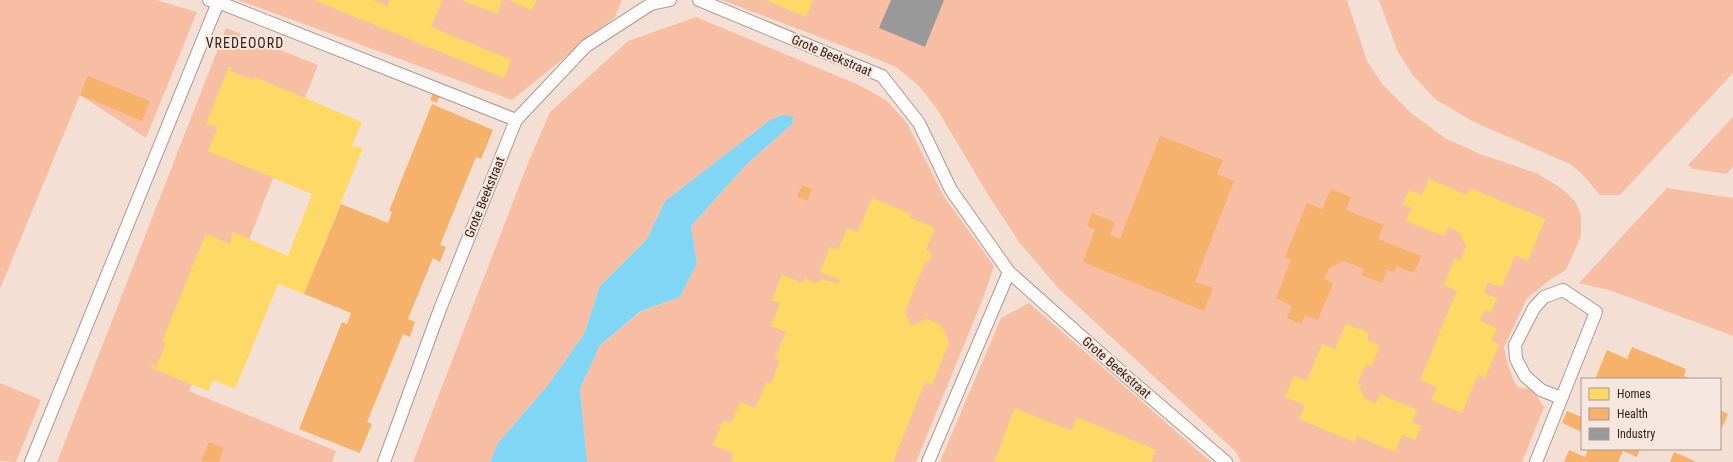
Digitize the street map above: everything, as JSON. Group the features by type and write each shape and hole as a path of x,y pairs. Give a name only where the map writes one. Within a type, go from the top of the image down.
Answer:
{"lane":[{"name":"Grote Beekstraat","path":"384,462 440,309 516,120 586,46 649,2 670,0"},
{"name":"Grote Beekstraat","path":"699,0 882,76 919,123 951,190 1009,272 1127,377 1226,462"},
{"path":"30,462 215,1 516,120"},
{"path":"928,462 1009,272"},
{"path":"1536,462 1596,312 1563,290 1544,297 1534,308 1515,345 1516,359 1526,376 1541,390 1561,398"}],"shaded area":[{"path":"0,0 1733,0 1733,462 0,462"},
{"path":"0,0 156,0 197,12 146,138 80,95 0,289"},
{"path":"238,0 622,0 615,17 512,100"},
{"path":"722,0 1347,0 1367,61 1383,85 1411,113 1445,138 1480,154 1536,173 1561,188 1575,201 1581,215 1581,236 1566,270 1551,279 1527,298 1504,347 1507,362 1514,382 1519,388 1532,389 1544,407 1522,462 1241,462 1236,452 1059,289 1019,242 987,193 937,109 919,86 896,67"},
{"path":"1379,0 1733,0 1733,73 1620,195 1600,195 1581,173 1570,164 1474,122 1435,99 1412,74 1397,50"},
{"path":"696,17 859,85 886,100 907,123 943,195 994,266 984,296 916,462 587,462 580,389 600,345 642,311 680,297 697,263 691,226 745,166 792,124 793,116 782,115 770,120 665,201 647,239 600,286 584,334 548,385 498,443 490,462 413,462 528,163 550,112 628,41"},
{"path":"226,28 318,65 189,391 336,451 332,462 57,462"},
{"path":"1733,117 1733,166 1727,174 1693,169 1688,165"},
{"path":"1667,188 1733,198 1733,336 1612,291 1579,283"},
{"path":"1029,303 1211,462 940,462 1001,318"},
{"path":"0,383 41,400 16,462 0,461"}],"water":[{"path":"782,115 793,116 792,124 745,166 691,226 697,263 680,297 641,311 600,345 580,389 587,462 490,462 498,443 548,385 584,334 600,286 647,239 665,201 770,120"}],"building: Homes":[{"path":"314,0 373,0 387,6 390,0 439,0 442,1 431,27 511,60 504,78"},
{"path":"462,0 502,0 497,14"},
{"path":"509,0 536,0 532,10"},
{"path":"766,0 813,0 806,17"},
{"path":"229,67 231,67 230,71 253,80 255,77 362,122 352,146 363,148 304,294 278,284 235,389 213,380 208,391 151,368 152,365 156,367 166,343 162,341 206,234 230,244 233,232 288,256 312,194 208,151 218,127 206,124"},
{"path":"1429,179 1467,195 1470,188 1545,219 1528,261 1515,255 1502,287 1488,282 1484,293 1497,298 1491,313 1485,310 1480,321 1497,328 1491,341 1499,344 1485,378 1478,374 1462,413 1431,400 1437,387 1420,380 1457,291 1444,285 1455,258 1460,261 1466,247 1459,232 1448,227 1444,236 1406,221 1412,208 1403,205 1409,190 1422,195"},
{"path":"872,198 911,214 910,218 935,228 926,250 930,252 932,256 930,260 925,262 905,312 911,326 926,319 941,325 949,343 932,385 925,382 893,462 731,462 734,454 713,445 723,421 731,423 740,402 755,408 766,382 771,384 780,360 775,358 786,332 771,326 780,303 772,300 782,275 803,283 805,278 815,283 824,279 838,284 840,280 820,272 830,247 838,250 847,228 858,232"},
{"path":"1346,324 1369,333 1367,340 1380,345 1372,366 1366,364 1358,383 1364,398 1376,403 1380,394 1417,410 1412,423 1421,426 1415,440 1402,435 1395,452 1357,436 1354,442 1299,419 1305,405 1285,397 1294,376 1307,381 1322,344 1335,349"},
{"path":"1015,408 1071,431 1077,417 1156,450 1151,462 994,462"}],"building: Health":[{"path":"88,76 150,101 142,121 80,95"},
{"path":"433,93 440,96 437,103 430,100"},
{"path":"432,104 493,130 481,159 476,157 440,245 446,247 440,262 433,258 408,319 415,322 410,337 403,334 367,422 372,424 360,453 299,429 342,322 347,324 351,313 304,294 341,204 388,223 392,212 389,211"},
{"path":"1160,136 1223,160 1217,174 1234,181 1195,282 1213,288 1204,311 1083,262 1095,229 1087,226 1092,213 1115,222 1110,235 1120,239"},
{"path":"802,185 812,189 807,201 797,196"},
{"path":"1331,189 1351,197 1346,210 1384,225 1378,239 1421,256 1414,273 1396,266 1394,272 1387,270 1382,283 1361,275 1364,269 1344,261 1329,268 1324,279 1333,283 1318,320 1305,316 1301,324 1287,318 1292,306 1276,298 1291,260 1285,257 1307,203 1322,209"},
{"path":"1632,347 1686,369 1684,376 1689,378 1595,378 1607,350 1627,359"},
{"path":"1721,410 1728,414 1721,428"},
{"path":"1567,411 1581,417 1581,432 1562,423"},
{"path":"209,442 224,448 218,462 201,461"},
{"path":"1569,450 1585,457 1588,450 1640,450 1637,457 1623,451 1618,462 1564,462"},
{"path":"1674,452 1697,462 1670,462"}],"building: Industry":[{"path":"891,0 944,0 925,47 879,28"}],"district":[{"name":"VREDEOORD","path":"245,43"}]}
